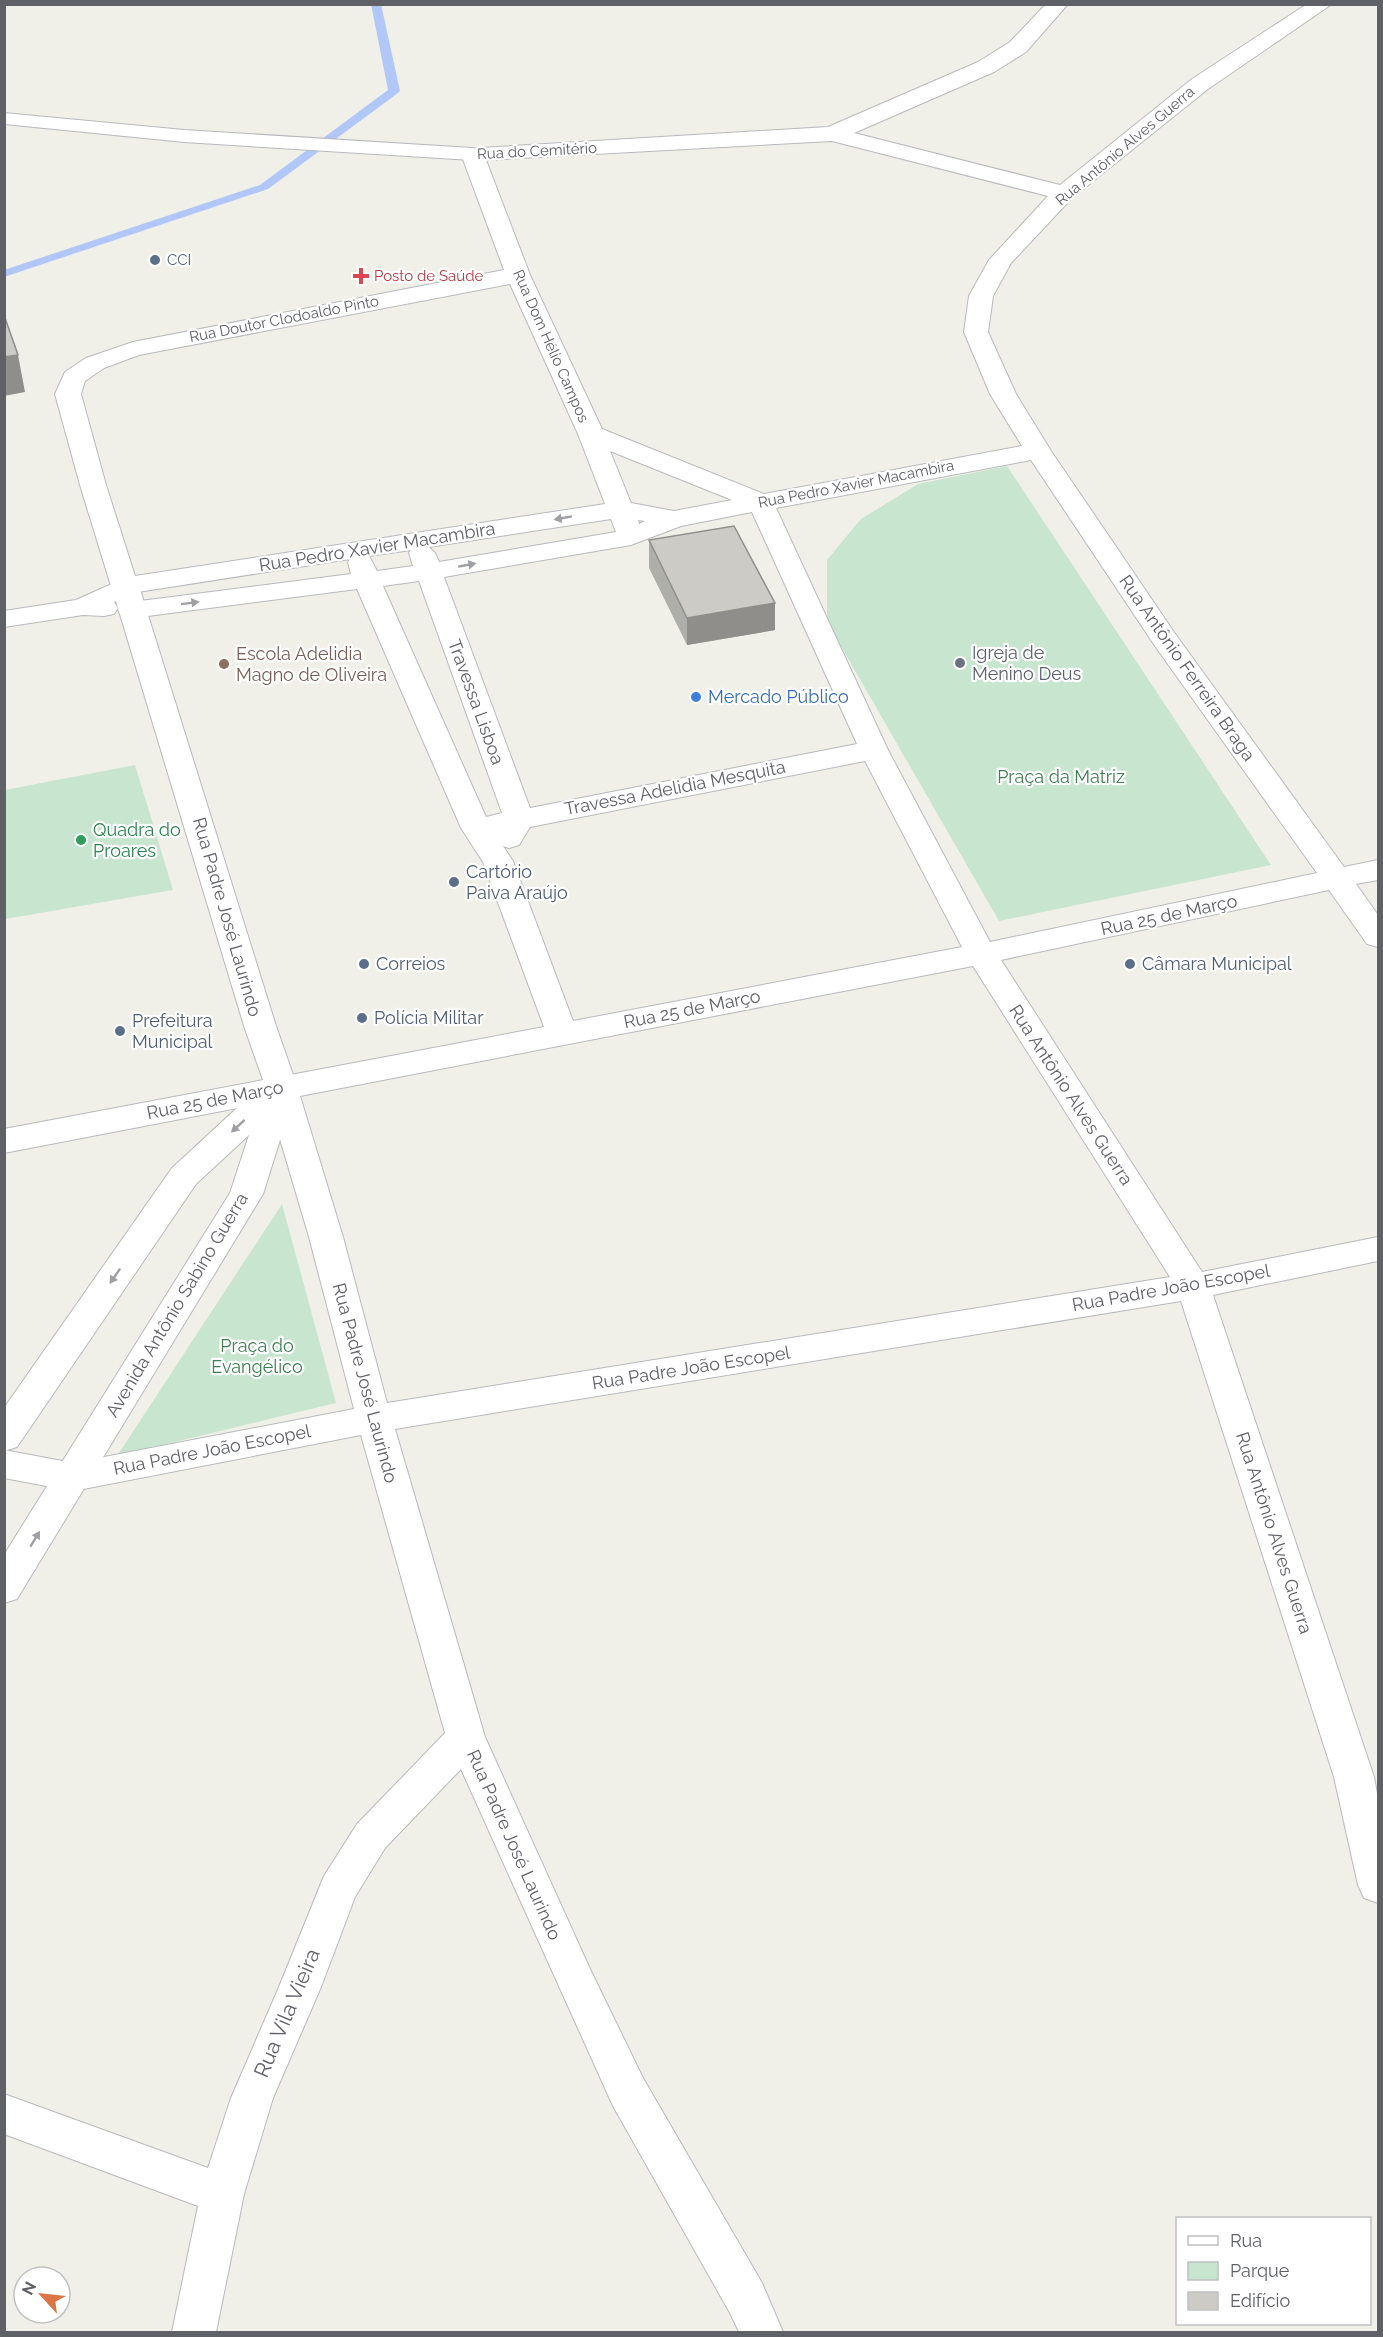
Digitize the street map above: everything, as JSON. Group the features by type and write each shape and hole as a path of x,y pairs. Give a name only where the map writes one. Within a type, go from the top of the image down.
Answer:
{"street":[{"path":"832,134 986,67 1018,47 1058,4"},
{"name":"Rua Antônio Alves Guerra","path":"1003,394 976,332 981,296 1001,260 1064,193 1200,84 1322,4"},
{"name":"Rua do Cemitério","path":"472,154 832,134 1064,193"},
{"name":"Rua Dom Hélio Campos","path":"472,154 518,275 591,434 631,537"},
{"name":"Rua Doutor Clodoaldo Pinto","path":"68,394 74,377 95,363 133,349 518,275"},
{"name":"Rua Padre José Laurindo","path":"68,394 93,485 326,1237 374,1419 466,1737 628,2092 746,2298 761,2332"},
{"name":"Rua Antônio Ferreira Braga","path":"1003,394 1038,451 1165,640 1378,937"},
{"path":"591,434 760,502"},
{"name":"Rua Pedro Xavier Macambira","path":"129,598 367,581 429,572 631,537 674,519 1038,451"},
{"name":"Rua Antônio Alves Guerra","path":"760,502 874,750 981,954 1193,1286 1354,1778 1378,1885"},
{"name":"Rua Pedro Xavier Macambira","path":"4,620 129,598 358,550 621,509 674,519"},
{"name":"Travessa Lisboa","path":"418,540 519,819"},
{"path":"358,550 367,581 476,828 498,861 562,1034"},
{"path":"427,719 478,708"},
{"name":"Travessa Adelidia Mesquita","path":"476,828 874,750"},
{"path":"498,861 519,819"},
{"name":"Rua 25 de Março","path":"4,1141 281,1086 981,954 1378,870"},
{"path":"4,1437 184,1176 281,1086"},
{"name":"Avenida Antônio Sabino Guerra","path":"4,1588 246,1194 281,1086"},
{"name":"Rua Padre João Escopel","path":"4,1464 73,1477 374,1419 1193,1286 1378,1249"},
{"name":"Rua Vila Vieira","path":"194,2332 222,2194 252,2098 300,1987 338,1889 371,1836 466,1737"},
{"path":"4,2114 222,2194"}],"lane":[{"name":"Rua do Cemitério","path":"4,118 184,136 472,154"}],"green space":[{"name":"Praça da Matriz","path":"1007,466 1271,865 999,921 827,622 827,560 861,519 918,484"},
{"name":"Quadra do Proares","path":"135,765 173,890 5,919 5,790"},
{"name":"Praça do Evangélico","path":"282,1204 336,1403 117,1456"}],"building":[{"path":"4,315 18,355 4,357"},
{"path":"734,526 775,603 687,618 649,540"}],"waterway":[{"path":"4,274 264,187 394,91 376,4"}],"place":[{"name":"CCI","path":"155,260"},
{"name":"Posto de Saúde","path":"361,276"},
{"name":"Igreja de Menino Deus","path":"960,663"},
{"name":"Escola Adelidia Magno de Oliveira","path":"224,664"},
{"name":"Mercado Público","path":"696,697"},
{"name":"Quadra do Proares","path":"81,840"},
{"name":"Cartório Paiva Araújo","path":"454,882"},
{"name":"Correios","path":"364,964"},
{"name":"Câmara Municipal","path":"1130,964"},
{"name":"Polícia Militar","path":"362,1018"},
{"name":"Prefeitura Municipal","path":"120,1031"}]}
